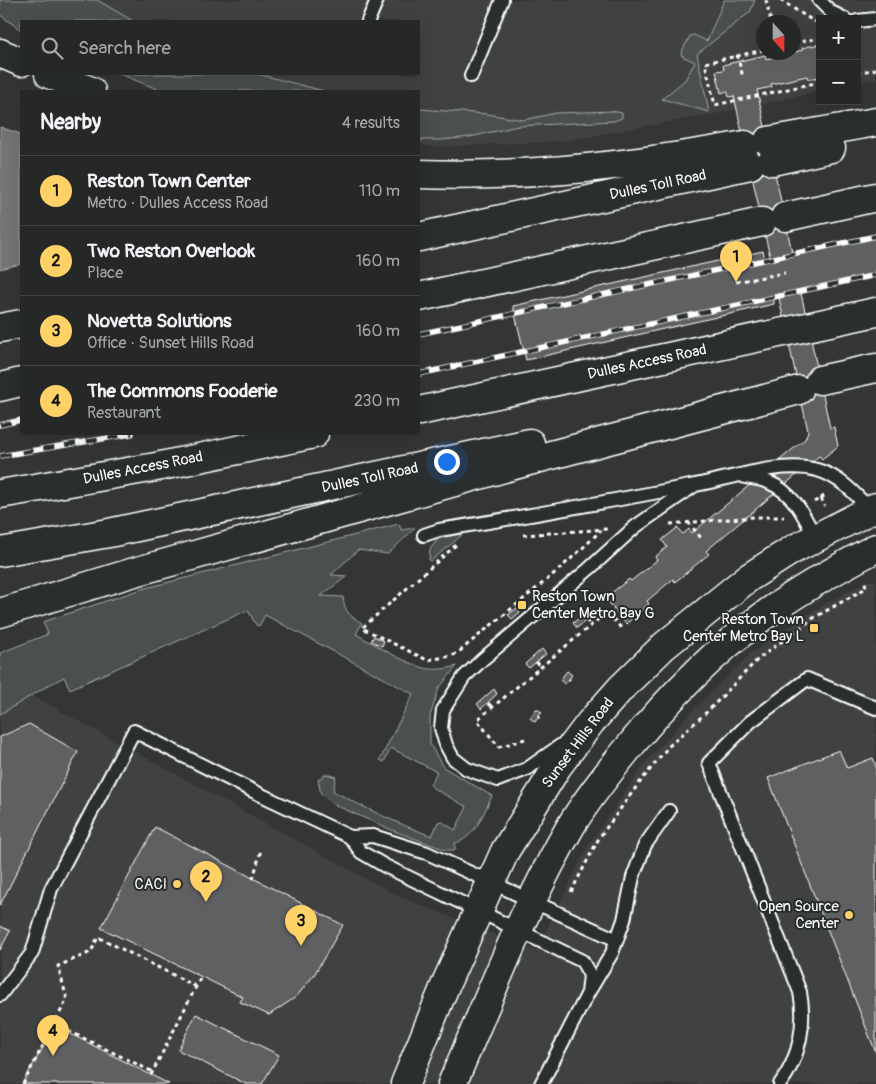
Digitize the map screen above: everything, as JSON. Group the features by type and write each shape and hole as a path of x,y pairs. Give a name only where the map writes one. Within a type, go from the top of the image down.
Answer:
{"main road":[{"path":"0,53 20,62"},
{"path":"51,75 89,90"},
{"path":"420,174 480,175 549,171 668,158 759,153 876,122"},
{"name":"Dulles Toll Road","path":"420,237 759,153 876,138"},
{"path":"420,297 876,197"},
{"name":"Dulles Access Road","path":"420,411 876,312"},
{"path":"0,328 20,324"},
{"path":"0,613 131,573 517,465 809,385 876,369"},
{"path":"0,387 20,382"},
{"name":"Dulles Toll Road","path":"0,552 109,533 809,385"},
{"name":"Dulles Access Road","path":"0,494 156,467 309,435"},
{"name":"Sunset Hills Road","path":"405,1084 447,981 505,851 557,766 590,724 621,688 664,646 748,578 815,537 874,512"},
{"path":"452,1084 545,873 573,822 607,773 648,723 686,683 731,642 769,612 876,548"}],"lane":[{"path":"368,20 377,0"},
{"path":"471,76 502,0"},
{"path":"819,0 831,12 837,15"},
{"path":"861,21 876,19"},
{"path":"424,535 439,530 512,519 695,485 738,475 795,467 818,470 845,484 874,512"},
{"path":"738,475 768,481 786,492 800,508 815,537"},
{"path":"590,724 527,769 498,780 467,769 453,758 446,745 441,728 443,710 464,677 635,527 695,485"},
{"path":"780,1084 796,1056 803,1010 800,992 709,763 750,722 807,678 876,708"},
{"path":"0,994 32,953 51,889 134,731 350,837 374,836 427,853 617,940"},
{"path":"541,1084 588,993 612,952 624,920 633,877 646,845 669,811"},
{"path":"350,837 361,852 385,866 582,961 590,975 588,993"}],"path":[{"path":"766,0 769,15"},
{"path":"780,0 816,22"},
{"path":"801,42 816,39"},
{"path":"756,51 705,63 715,105 816,83"},
{"path":"737,55 743,77"},
{"path":"861,72 876,69"},
{"path":"736,282 785,273"},
{"path":"813,502 826,495"},
{"path":"514,536 754,517 784,517"},
{"path":"688,522 702,539"},
{"path":"460,542 362,628 427,660 452,656 533,590 601,530"},
{"path":"571,892 599,838 636,786 668,747 709,710 758,660 812,619 866,588 865,582"},
{"path":"610,615 615,611"},
{"path":"525,739 499,746 477,720 607,612 622,630"},
{"path":"586,620 591,625"},
{"path":"536,662 541,666"},
{"path":"488,702 492,707"},
{"path":"253,879 262,850"},
{"path":"23,1084 67,999 58,966 90,952 98,937 196,987"},
{"path":"54,1024 152,1074 201,977"}],"shaded area":[{"path":"0,0 876,0 876,79 861,82 861,15 816,15 816,92 725,112 564,141 435,147 420,145 420,90 182,90 145,75 420,75 420,20 21,20"},
{"path":"0,0 97,0 131,20 20,20 20,29 0,15"},
{"path":"724,0 755,0 750,12 697,54 709,112 662,99 685,80 695,62 682,56 681,53 690,36 694,35 707,41"},
{"path":"122,75 262,75 320,90 160,90"},
{"path":"420,109 487,114 524,120 556,113 612,111 622,113 622,118 614,121 518,126 470,137 420,140"},
{"path":"0,127 20,134 20,264 0,269"},
{"path":"399,524 401,530 415,528 388,554 358,550 331,575 347,576 321,596 343,597 348,613 362,623 356,634 393,654 413,664 430,669 457,666 439,688 430,716 430,744 443,767 492,796 478,824 468,836 455,843 455,850 446,850 394,831 337,806 321,794 318,780 326,774 336,777 333,791 357,804 432,836 438,822 441,821 455,830 467,807 433,788 430,784 437,772 391,748 384,762 380,760 413,694 265,615 259,626 256,625 248,610 70,689 64,677 0,714 0,653 48,634 43,622 142,589"},
{"path":"460,534 461,536 431,561 429,560 430,549 438,539"},
{"path":"870,580 876,581 876,1084 0,1084 0,702 24,691 400,897 536,951 588,846 645,763 694,709 751,653 814,610"}],"building":[{"path":"816,45 816,78 808,79 807,76 771,84 772,87 757,90 792,252 770,257 734,96 729,97 727,91 721,93 716,71 724,70 723,65 756,57 756,60 801,60 802,48"},
{"path":"876,234 876,276 774,298 774,304 526,360 513,306 763,251 765,258"},
{"path":"801,293 830,428 834,427 838,446 822,459 819,456 706,551 709,554 675,582 673,579 647,601 649,604 626,624 605,598 629,579 631,581 657,560 655,557 667,547 662,540 677,528 683,534 689,529 692,533 805,439 808,431 779,298"},
{"path":"517,608 520,612 512,619 508,615"},
{"path":"591,609 595,613 577,628 573,623"},
{"path":"374,636 384,641 382,646 371,641"},
{"path":"542,649 546,654 529,668 525,664"},
{"path":"567,671 572,675 565,684 560,680"},
{"path":"494,689 497,694 481,709 477,704"},
{"path":"536,709 542,712 535,722 530,718"},
{"path":"29,724 78,752 0,905 0,737"},
{"name":"Open Source Center","path":"839,750 847,768 873,758 876,766 876,1053 768,778"},
{"path":"155,827 343,925 314,975 296,997 269,1015 240,1002 243,997 101,928"},
{"path":"0,926 10,931 0,950"},
{"path":"196,1014 279,1055 262,1084 246,1084 178,1050"},
{"path":"55,1026 151,1075 169,1084 22,1084"}],"railway":[{"path":"420,334 876,236"},
{"path":"420,374 876,275"},
{"path":"0,425 20,420"},
{"path":"0,456 126,435"}],"place":[{"name":"Reston Town Center","path":"736,282"},
{"name":"Reston Town Center Metro Bay G","path":"522,605"},
{"name":"Reston Town Center Metro Bay L","path":"814,628"},
{"name":"CACI","path":"177,884"},
{"name":"Two Reston Overlook","path":"206,902"},
{"name":"Open Source Center","path":"849,915"},
{"name":"Novetta Solutions","path":"301,946"},
{"name":"The Commons Fooderie","path":"53,1056"}]}
